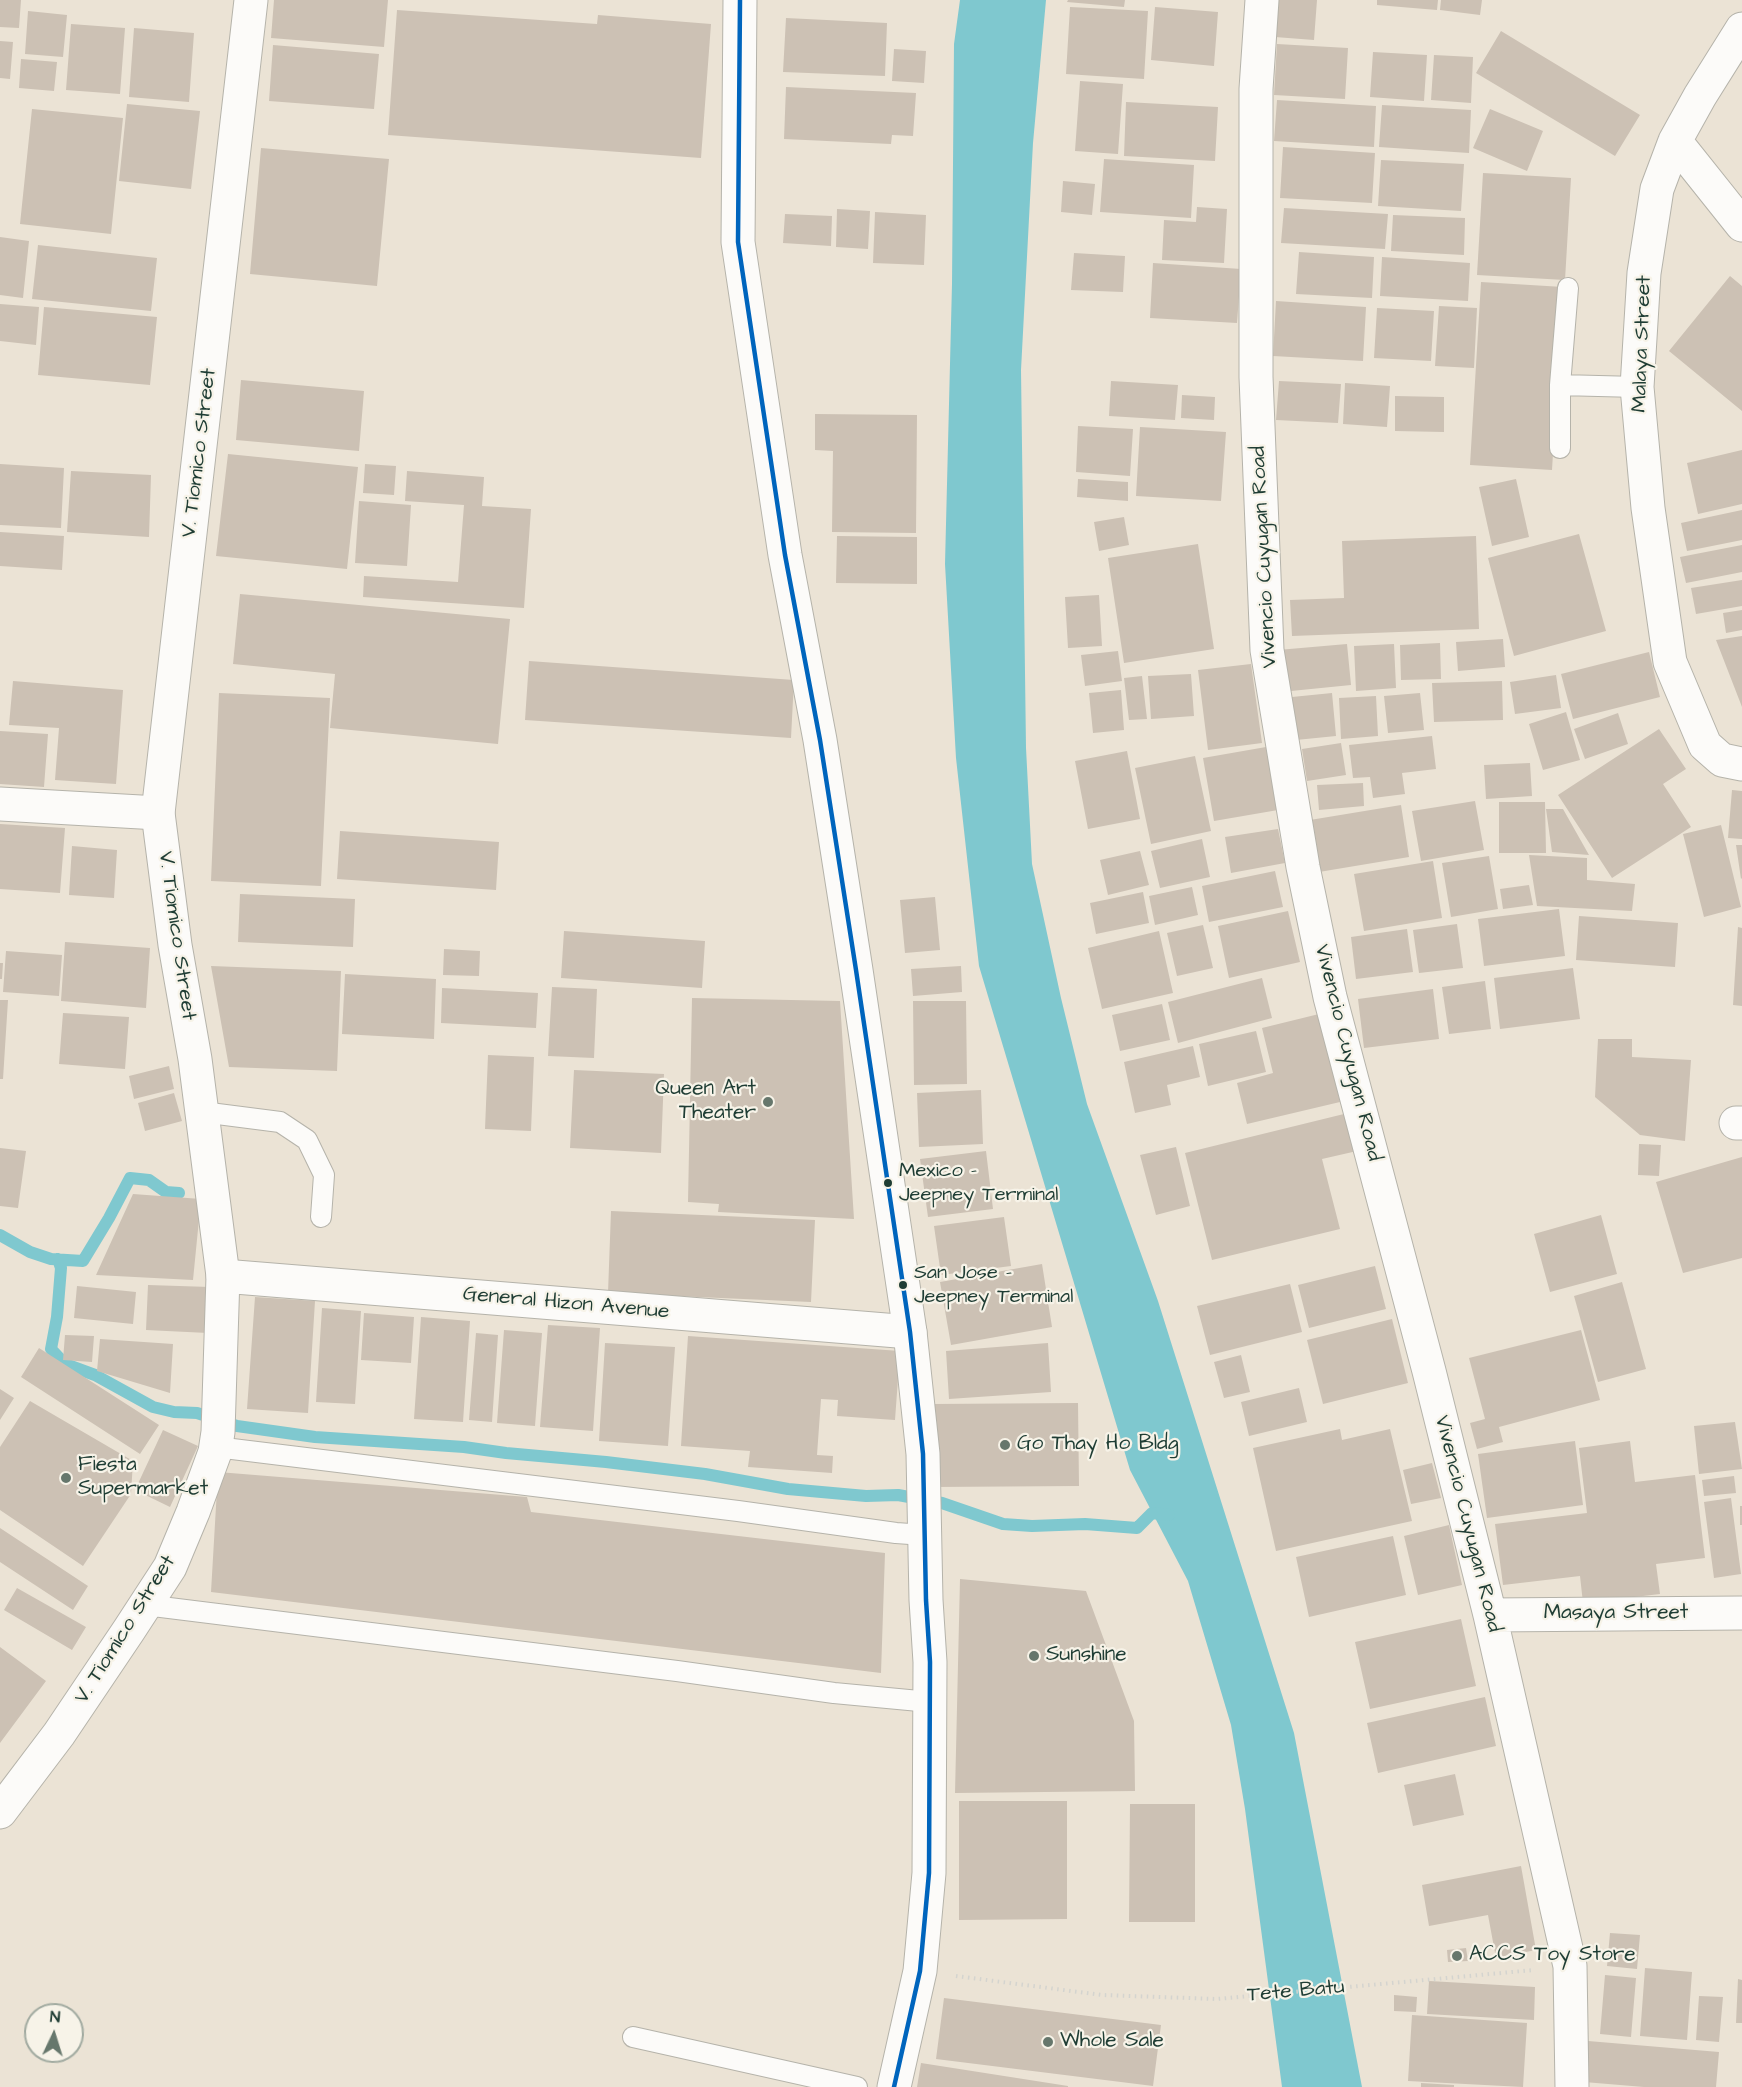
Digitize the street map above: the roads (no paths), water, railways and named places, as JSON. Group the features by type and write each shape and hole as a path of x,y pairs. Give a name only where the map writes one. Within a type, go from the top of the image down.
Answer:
{"street":[{"name":"V. Tiomico Street","path":"0,1812 59,1734 170,1567 193,1512 218,1427 223,1276 202,1112 175,945 158,813 251,0"},
{"path":"740,0 738,242 785,555 820,740 856,970 910,1332 923,1454 930,1702 929,1873 920,1971 894,2087"},
{"name":"Vivencio Cuyugan Road","path":"1262,0 1256,89 1256,377 1267,650 1303,867 1330,997 1432,1382 1490,1615 1570,1966 1572,2087"},
{"name":"Malaya Street","path":"1742,29 1675,141 1657,189 1644,273 1637,387 1648,508 1670,662 1705,746 1722,760 1742,764"},
{"path":"1675,141 1742,225"},
{"path":"0,804 158,813"},
{"name":"General Hizon Avenue","path":"223,1276 910,1332"},
{"name":"Masaya Street","path":"1490,1615 1742,1613"}],"lane":[{"path":"1560,448 1560,385 1568,288"},
{"path":"1560,385 1637,387"},
{"path":"202,1112 280,1122 307,1140 324,1175 321,1217"},
{"path":"218,1427 702,1506 896,1533 924,1532"},
{"path":"145,1605 677,1671 834,1693 930,1702"},
{"path":"633,2037 857,2087"}],"water":[{"path":"960,0 1046,0 1033,143 1021,370 1026,748 1032,864 1087,1104 1158,1301 1294,1733 1362,2087 1282,2087 1245,1809 1231,1725 1188,1581 1130,1470 979,966 956,758 945,564 952,284 954,44"}],"waterway":[{"path":"0,1235 30,1252 51,1259 83,1261 130,1178 149,1180 166,1192 179,1193"},
{"path":"58,1259 61,1268 57,1317 51,1349 65,1364 95,1375 153,1407 174,1412 197,1413 237,1426 315,1437 464,1447 606,1462 705,1474 788,1489 866,1496 898,1495 942,1503 1003,1524 1032,1526 1085,1524 1137,1528 1152,1513 1169,1515"}],"place":[{"name":"Queen Art Theater","path":"768,1102"},
{"name":"Mexico - Jeepney Terminal","path":"888,1183"},
{"name":"San Jose - Jeepney Terminal","path":"903,1285"},
{"name":"Go Thay Ho Bldg","path":"1005,1445"},
{"name":"Fiesta Supermarket","path":"66,1478"},
{"name":"Sunshine","path":"1034,1656"},
{"name":"ACCS Toy Store","path":"1457,1956"},
{"name":"Whole Sale","path":"1048,2042"}]}
